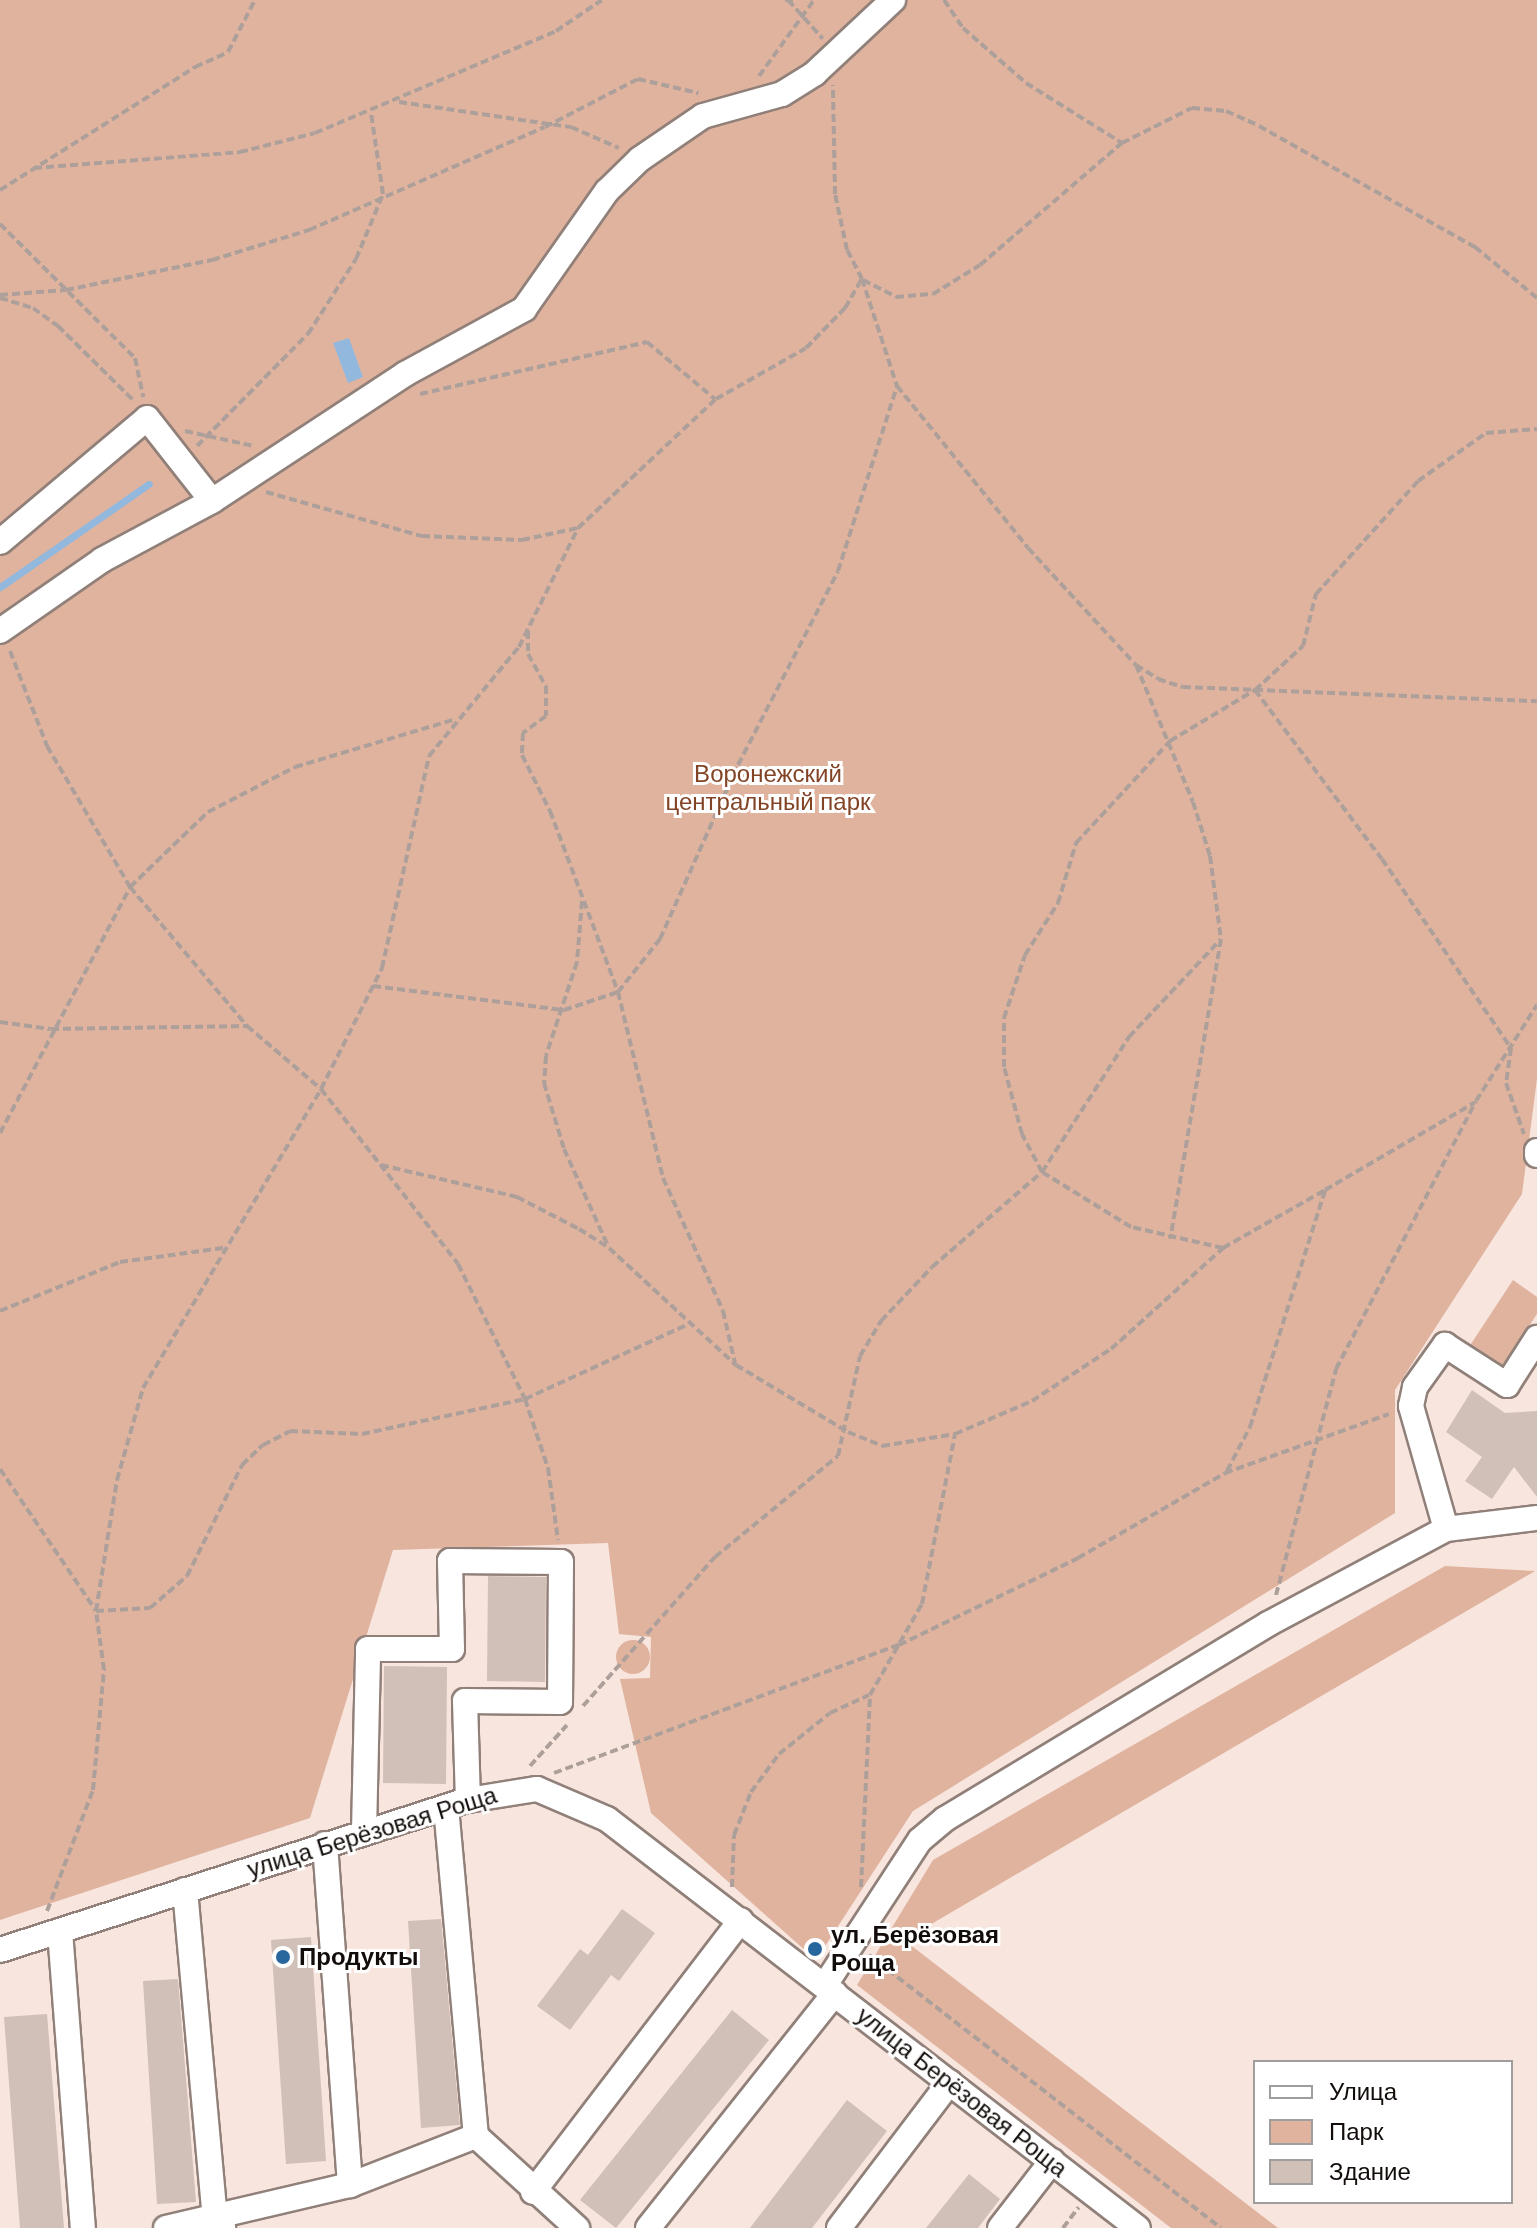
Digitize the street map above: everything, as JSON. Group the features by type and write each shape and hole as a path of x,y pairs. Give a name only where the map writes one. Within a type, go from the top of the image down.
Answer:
{"street":[{"path":"1,630 102,560 212,501 405,374 532,302 578,229 640,159 703,116 782,94 833,59 893,0"},
{"path":"0,542 147,418 212,501"},
{"path":"1446,1529 1411,1406 1415,1387 1445,1345 1507,1385 1537,1338"},
{"path":"648,2228 830,1989 852,1942 920,1840 945,1819 1268,1624 1446,1529 1537,1518"},
{"path":"364,1832 368,1649 452,1649 450,1561 561,1562 560,1702 465,1701 457,1804 476,2136 533,2192 577,2228"},
{"name":"улица Берёзовая Роща","path":"0,1950 325,1844 510,1789 569,1799 607,1819 741,1920 1133,2227"},
{"path":"325,1844 350,2185"},
{"path":"185,1890 219,2223"},
{"path":"533,2192 741,1920"},
{"path":"60,1931 83,2228"},
{"path":"839,2228 950,2082"},
{"path":"166,2228 219,2223 350,2185 476,2136"},
{"path":"1000,2228 1052,2161"}],"path":[{"path":"0,190 228,52 255,0"},
{"path":"34,168 240,152 371,113 504,48 556,31 602,0"},
{"path":"787,0 795,0"},
{"path":"787,0 819,34 833,59 835,194 847,250 862,279 897,386 1028,548 1136,665 1170,741 1210,856 1221,939 1170,1239"},
{"path":"0,297 66,290 212,260 309,230 383,194 545,127 638,79 741,103 814,0"},
{"path":"944,0 963,28 1026,83 1122,143"},
{"path":"397,101 590,132 640,159"},
{"path":"862,279 896,297 933,294 980,265 1122,143 1192,108 1226,111 1475,247 1537,298"},
{"path":"182,462 308,334 356,259 383,194 371,113"},
{"path":"0,224 135,358 147,418"},
{"path":"35,1939 93,1790 104,1670 96,1611 117,1480 143,1388 321,1089 373,986 429,756 453,720 528,628 578,528 716,399 806,348 845,308 862,279"},
{"path":"0,297 33,308 82,345 147,418 263,446"},
{"path":"410,396 647,342 716,399"},
{"path":"373,986 564,1010 618,992 660,939 738,765 838,571 897,386"},
{"path":"1223,1248 1170,1239 1131,1227 1042,1172 1022,1134 1004,1067 1004,1018 1025,955 1058,903 1076,843 1170,741 1255,690 1303,646 1316,594 1418,481 1486,433 1537,429"},
{"path":"237,483 422,536 522,540 578,528"},
{"path":"528,628 528,654 546,686 546,716 523,733 522,755 618,992 663,1178 723,1311 736,1365"},
{"path":"1,630 47,746 130,887 247,1026 321,1089 458,1264 525,1399 548,1468 561,1562"},
{"path":"1136,665 1183,687 1537,701"},
{"path":"1255,690 1382,859 1511,1048 1506,1083 1512,1115 1536,1153"},
{"path":"0,1133 51,1029 130,887 208,812 295,767 453,720"},
{"path":"582,897 577,962 564,1010 546,1056 544,1083 564,1149 609,1248"},
{"path":"510,1789 715,1557 838,1456 848,1432 860,1356 881,1321 932,1267 1042,1172 1129,1037 1221,939"},
{"path":"1268,1624 1336,1369 1476,1101 1537,1005"},
{"path":"0,1022 51,1029 247,1026"},
{"path":"380,1165 517,1197 609,1248 687,1325 736,1365 848,1432 882,1446 955,1434 1032,1401 1111,1349 1223,1248 1476,1101"},
{"path":"1225,1473 1250,1427 1325,1190"},
{"path":"0,1311 120,1262 224,1248"},
{"path":"96,1611 150,1608 170,1595 187,1576 242,1465 290,1431 362,1434 525,1399 687,1325"},
{"path":"510,1789 899,1645 1078,1558 1225,1473 1411,1406"},
{"path":"859,1897 870,1695 922,1604 955,1434"},
{"path":"0,1469 96,1611"},
{"path":"741,1920 728,1873 751,1792 779,1754 830,1713 870,1695"},
{"path":"852,1942 1221,2228"},
{"path":"1063,2228 1080,2205"}],"green space":[{"name":"Воронежский центральный парк","path":"0,0 1537,0 1537,1079 1522,1194 1395,1390 1395,1513 913,1811 816,1960 651,1813 620,1679 650,1678 651,1637 619,1634 608,1543 393,1550 310,1818 0,1920"},
{"path":"1513,1280 1537,1297 1537,1314 1501,1368 1469,1347"},
{"path":"1445,1566 1535,1571 904,1940 1278,2228 1171,2228 857,1985 933,1860"},
{"path":"633,1640 645,1645 650,1657 645,1669 633,1674 621,1669 616,1657 621,1645"}],"water":[{"path":"349,338 363,377 348,383 333,343"}],"building":[{"path":"1472,1390 1505,1413 1537,1411 1537,1497 1514,1467 1492,1499 1465,1481 1482,1457 1446,1432"},
{"path":"488,1576 546,1577 545,1682 487,1681"},
{"path":"384,1666 447,1667 446,1784 383,1783"},
{"path":"622,1909 655,1933 619,1981 611,1975 570,2030 537,2006 580,1949 588,1955"},
{"path":"441,1919 460,2125 421,2128 408,1921"},
{"path":"311,1937 326,2161 286,2164 271,1940"},
{"path":"178,1979 196,2202 157,2204 143,1981"},
{"path":"732,2010 769,2040 616,2228 580,2200"},
{"path":"47,2014 64,2228 20,2228 4,2017"},
{"path":"847,2100 887,2131 812,2228 750,2228"},
{"path":"969,2174 1000,2199 978,2228 926,2228"}],"waterway":[{"path":"0,587 149,484"}],"place":[{"name":"ул. Берёзовая Роща","path":"815,1949"},
{"name":"Продукты","path":"283,1957"}]}
